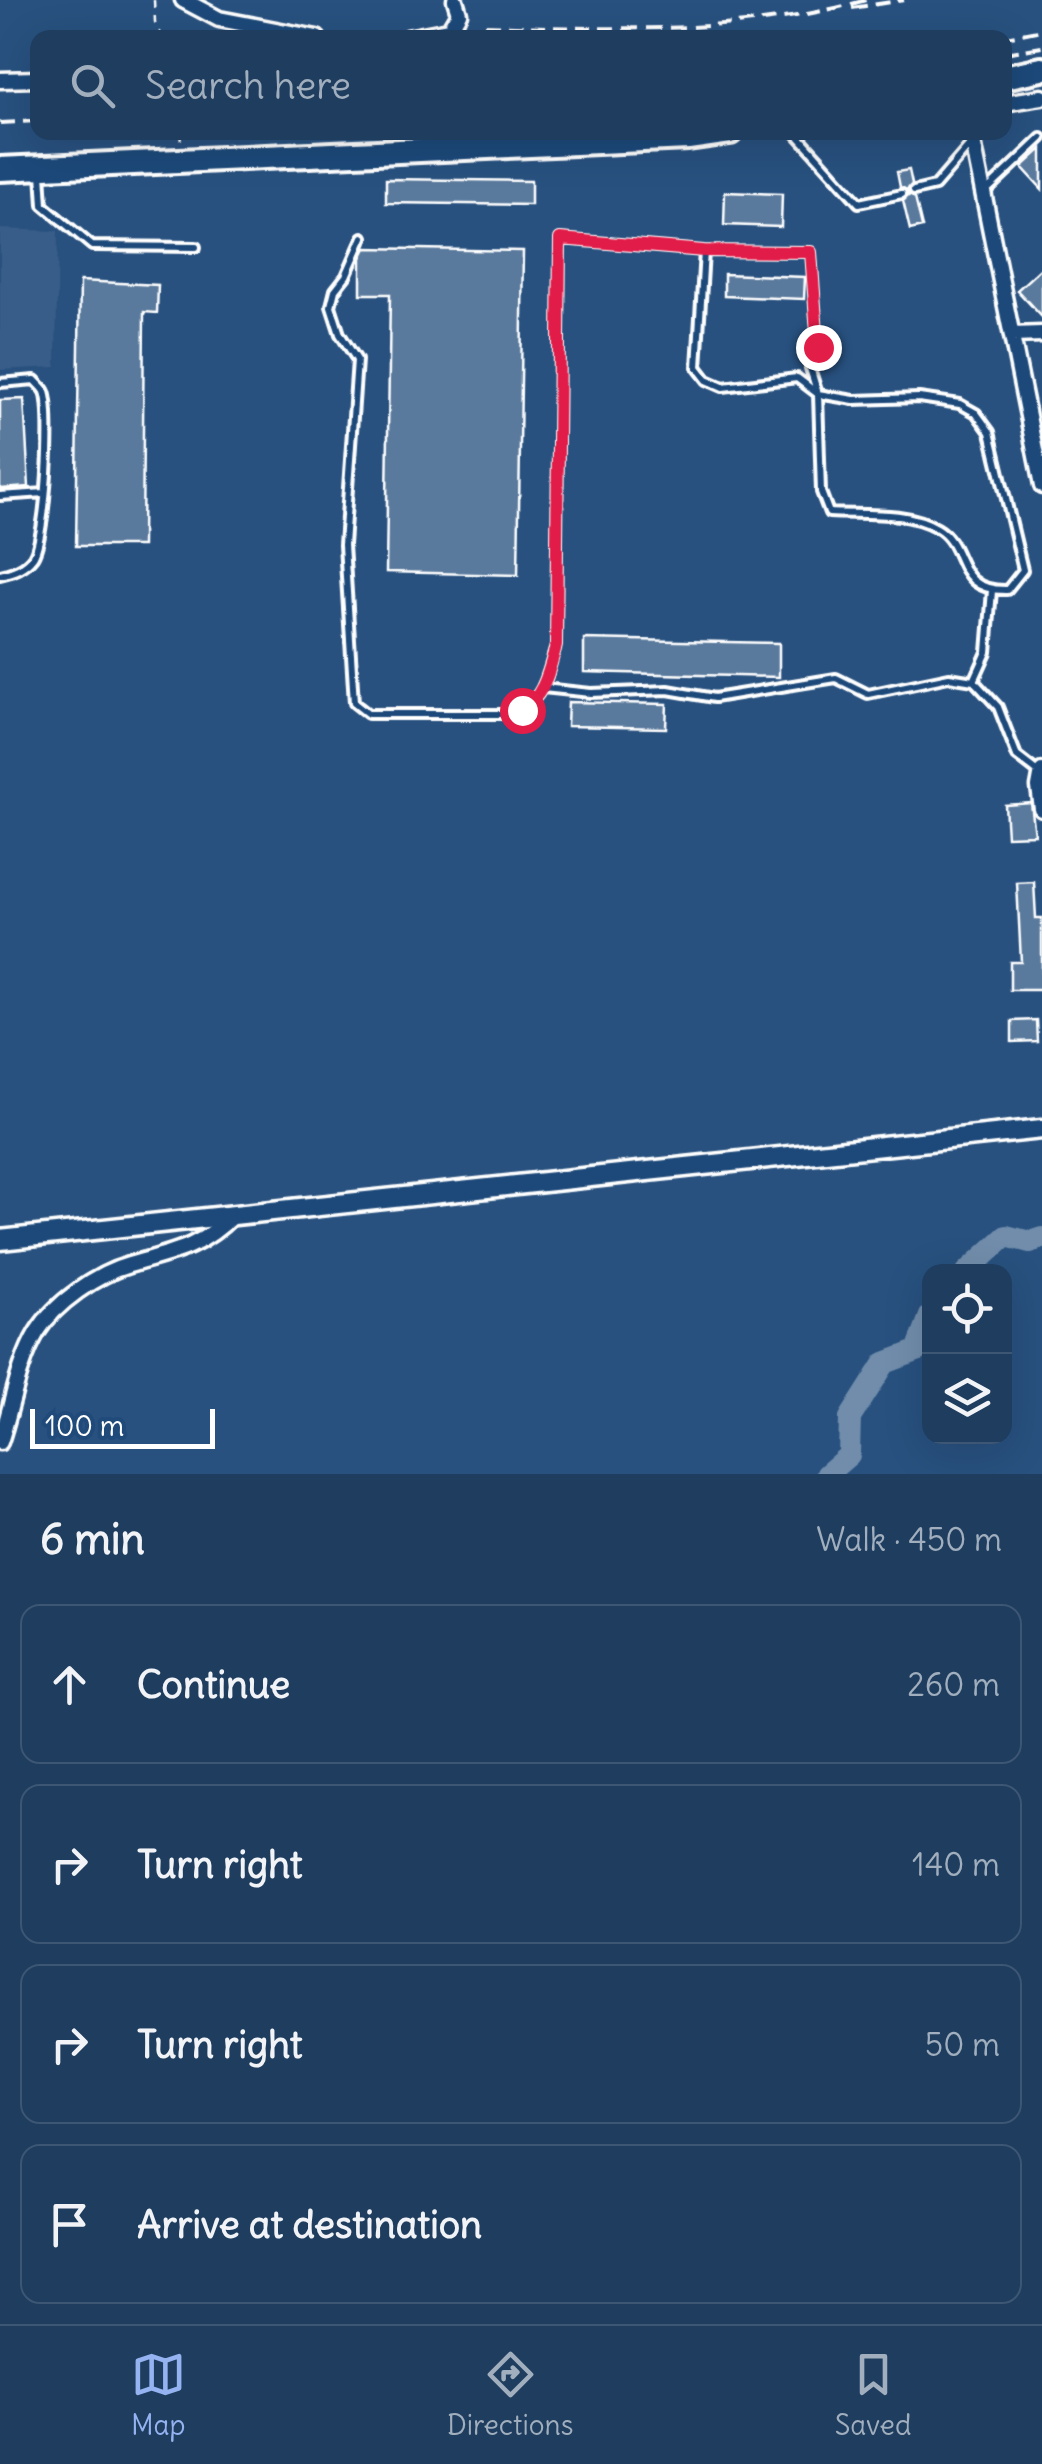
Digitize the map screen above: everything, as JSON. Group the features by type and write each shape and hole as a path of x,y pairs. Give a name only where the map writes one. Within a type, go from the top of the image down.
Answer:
{"highway":[{"path":"1012,75 1042,69"},
{"path":"0,168 647,140"}],"street":[{"path":"184,0 219,19 276,30"},
{"path":"446,30 460,4"},
{"path":"0,80 30,79"},
{"path":"1012,102 1042,97"},
{"path":"973,140 1042,486"},
{"path":"1012,335 1042,334"},
{"path":"1041,772 1042,809"},
{"path":"0,1240 1042,1129"},
{"path":"0,1442 29,1350 51,1316 106,1275 123,1266 186,1250 212,1236 232,1216"}],"lane":[{"path":"983,194 1042,138"},
{"path":"802,140 859,203 902,194"},
{"path":"914,191 935,186 970,140"},
{"path":"41,167 42,204 92,246 196,247"},
{"path":"364,236 346,276 335,290 331,306 340,334 358,360 344,545 354,703 368,714 506,714 535,701 543,688 556,646 560,239 704,251 811,252 818,347 810,368 818,394 821,492 829,513 908,517 935,526 950,538 963,572 992,590 1006,590 1023,570 990,432 976,413 960,404 919,398 854,400 818,394 797,378 723,386 707,380 697,368 704,251"},
{"path":"0,384 35,380 45,392 46,493 40,544 32,560 17,571 0,575"},
{"path":"0,496 46,493"},
{"path":"974,681 987,652 992,590"},
{"path":"543,688 591,693 668,690 714,698 836,678 868,694 949,678 974,681 998,707 1017,756 1041,772"}],"path":[{"path":"154,0 160,30"}],"shaded area":[{"path":"0,229 58,231 56,367 0,370"}],"building":[{"path":"1042,149 1042,189 1022,167"},
{"path":"909,170 912,184 907,190 900,187 897,172"},
{"path":"386,179 531,181 531,205 386,203"},
{"path":"725,192 782,194 781,227 724,225"},
{"path":"909,195 915,198 922,227 910,230 903,201"},
{"path":"366,248 523,251 518,575 386,572 390,294 361,294 361,258"},
{"path":"1042,267 1042,317 1017,290"},
{"path":"724,274 805,277 804,299 724,296"},
{"path":"80,281 158,285 157,313 144,312 142,546 76,546"},
{"path":"24,399 29,487 0,489 0,400"},
{"path":"584,639 779,643 779,677 584,672"},
{"path":"568,702 667,704 666,728 567,726"},
{"path":"1031,803 1035,835 1007,836 1005,805"},
{"path":"1034,882 1036,918 1042,918 1042,990 1010,990 1010,962 1021,962 1017,883"},
{"path":"1036,1020 1037,1041 1012,1042 1012,1021"}],"waterway":[{"path":"976,1264 1006,1236 1030,1242 1042,1238"},
{"path":"827,1474 849,1455 850,1418 885,1363 917,1351 922,1338"}],"railway":[{"path":"485,25 725,25 819,12 866,0"},
{"path":"852,8 904,0"},
{"path":"1012,36 1042,30"},
{"path":"1012,52 1042,47"},
{"path":"0,123 30,121"}],"route":[{"path":"522,710 535,701 543,688 556,646 560,239 704,251 811,252 818,347"}]}
